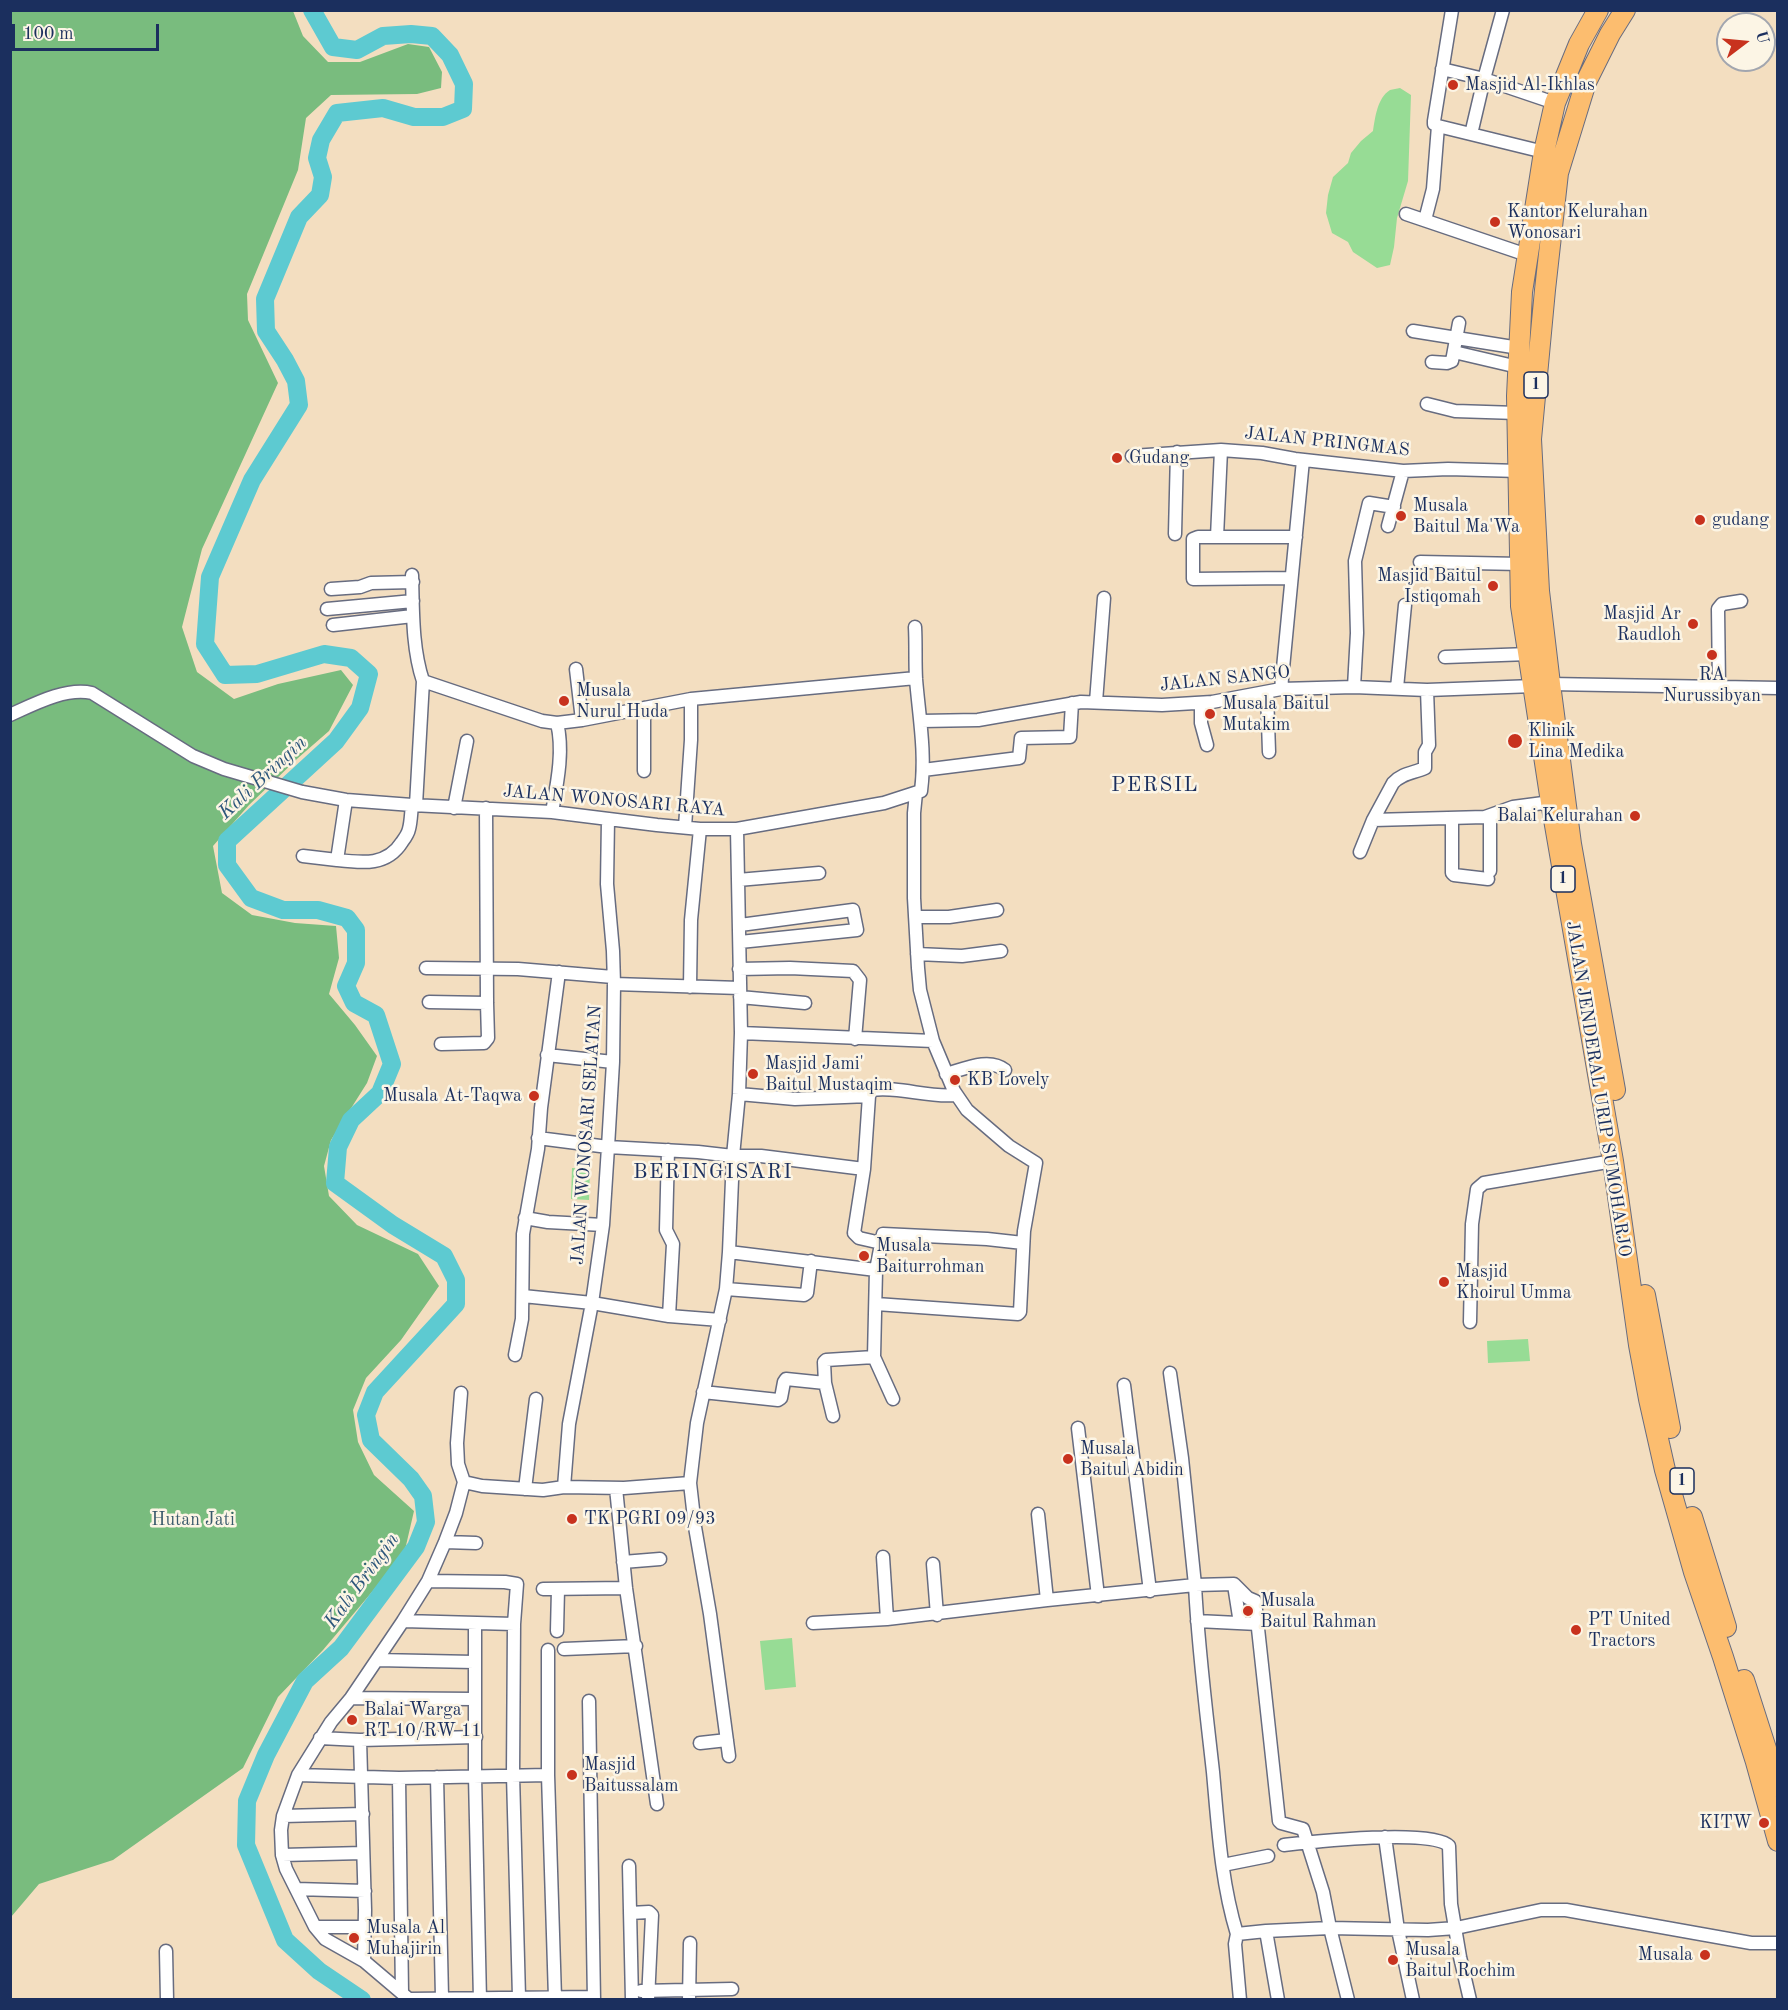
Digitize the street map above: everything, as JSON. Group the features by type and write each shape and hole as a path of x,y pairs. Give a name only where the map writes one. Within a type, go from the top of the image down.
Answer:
{"highway":[{"name":"JALAN JENDERAL URIP SUMOHARJO","path":"1598,10 1579,44 1555,103 1544,152 1522,292 1517,413 1521,606 1529,654 1542,685 1610,1054 1637,1249 1665,1406 1697,1534 1775,1766 1778,1786"},
{"name":"JALAN JENDERAL URIP SUMOHARJO","path":"1625,10 1586,82 1558,173 1545,290 1532,439 1542,685 1551,802 1613,1161 1639,1345 1665,1470 1694,1572 1750,1743 1778,1841"}],"street":[{"path":"1452,10 1434,124 1544,152"},
{"path":"1472,130 1503,10"},
{"path":"1442,69 1484,79 1555,103"},
{"path":"1425,220 1433,189 1438,126"},
{"path":"1406,214 1527,255"},
{"path":"1432,362 1451,362 1459,323"},
{"path":"1413,331 1456,338 1519,358"},
{"path":"1454,352 1519,358"},
{"path":"1427,404 1455,411 1517,413"},
{"path":"1217,537 1221,450"},
{"name":"JALAN PRINGMAS","path":"1132,456 1221,450 1403,471 1448,469 1519,471"},
{"path":"1175,534 1177,452"},
{"path":"1281,689 1303,460"},
{"path":"1388,526 1403,471"},
{"path":"1354,687 1357,633 1355,561 1369,503 1394,507"},
{"path":"1291,578 1193,579 1193,539 1198,537 1296,537"},
{"path":"1420,562 1521,564"},
{"path":"303,856 373,861 388,858 396,852 409,830 414,805 423,681 418,667 413,616 413,579 331,589"},
{"path":"347,588 351,607"},
{"path":"1096,702 1104,598"},
{"path":"327,609 413,601"},
{"path":"1719,686 1718,609 1722,604 1741,601"},
{"path":"1397,688 1405,604"},
{"path":"333,625 413,616"},
{"path":"876,1304 1014,1315 1020,1312 1023,1242 1036,1163 1009,1146 975,1118 956,1095 933,1041 920,990 915,917 914,813 923,770 916,678 915,627"},
{"path":"1445,657 1529,654"},
{"path":"576,669 582,720"},
{"path":"423,681 528,718 557,723 691,699 916,678"},
{"name":"JALAN SANGO","path":"921,721 978,720 1072,703 1162,705 1200,703 1281,689 1354,687 1427,690 1542,685 1778,688"},
{"name":"JALAN WONOSARI RAYA","path":"10,715 44,700 80,690 92,693 193,756 224,769 279,786 346,800 552,812 700,829 737,829 884,803 918,792"},
{"path":"1360,852 1373,820 1397,778 1425,768 1425,752 1429,745 1427,690"},
{"path":"1267,692 1269,752"},
{"path":"685,827 690,762 691,699"},
{"path":"923,770 1021,758 1020,740 1022,738 1070,737 1072,703"},
{"path":"1200,703 1201,723 1208,745"},
{"path":"644,708 644,771"},
{"path":"552,812 559,752 560,733 557,723"},
{"path":"454,808 467,741"},
{"path":"337,860 346,800"},
{"path":"1373,820 1490,816 1513,807 1551,802"},
{"path":"441,1044 488,1041 486,808"},
{"path":"1452,818 1452,873 1489,875 1490,816"},
{"name":"JALAN WONOSARI SELATAN","path":"564,1487 569,1424 592,1302 603,1225 613,1062 614,980 607,884 608,819"},
{"path":"690,987 691,920 700,829"},
{"path":"729,1756 690,1483 697,1423 726,1289 729,1252 741,1033 737,829"},
{"path":"738,880 819,873"},
{"path":"740,925 853,910 857,928 855,931 740,942"},
{"path":"915,917 949,917 997,910"},
{"path":"917,954 962,956 1001,951"},
{"path":"740,969 790,968 853,971 860,980 855,1039"},
{"path":"426,969 559,972 805,1003"},
{"path":"515,1355 522,1319 523,1234 538,1149 547,1055 559,972"},
{"path":"429,1002 487,1003"},
{"path":"741,1033 933,1041"},
{"path":"547,1055 613,1062"},
{"path":"946,1074 985,1063 999,1065 1005,1070"},
{"path":"882,1243 859,1238 855,1233 864,1169 869,1096 872,1090 936,1096 956,1095"},
{"path":"739,1094 795,1099 869,1096"},
{"path":"538,1138 608,1147 761,1156 864,1169"},
{"path":"668,1150 666,1230 673,1244 669,1316"},
{"path":"1470,1322 1472,1224 1477,1189 1484,1183 1613,1161"},
{"path":"525,1218 548,1222 603,1225"},
{"path":"893,1399 874,1357 876,1270 883,1234 1023,1242"},
{"path":"729,1252 876,1270"},
{"path":"726,1289 804,1296 807,1293 810,1261"},
{"path":"523,1296 592,1302 669,1316 720,1320"},
{"path":"833,1416 825,1383 825,1360 874,1357"},
{"path":"1170,1373 1182,1458 1223,1865 1237,1934 1235,1944 1240,2000"},
{"path":"703,1392 778,1400 781,1398 786,1379 825,1383"},
{"path":"1124,1385 1150,1591"},
{"path":"461,1393 458,1443 459,1464 464,1482 445,1542 428,1581 403,1621 321,1738 298,1775 283,1816 282,1855 286,1869 315,1927 325,1939 364,1961 407,1997 594,1998 589,1701"},
{"path":"525,1489 536,1399"},
{"path":"1078,1428 1098,1596"},
{"path":"464,1482 482,1486 543,1490 564,1487 616,1488 690,1483"},
{"path":"616,1488 626,1588 657,1804"},
{"path":"1038,1514 1047,1600"},
{"path":"445,1542 476,1543"},
{"path":"883,1557 887,1619"},
{"path":"623,1562 660,1559"},
{"path":"933,1564 937,1614"},
{"path":"428,1581 517,1584 514,1624 513,1775 519,1997"},
{"path":"1234,1584 1240,1623"},
{"path":"813,1623 887,1619 1195,1585 1234,1584 1248,1598 1255,1600 1279,1821 1302,1827 1308,1842 1323,1892 1348,2000"},
{"path":"543,1589 626,1588"},
{"path":"558,1589 558,1631"},
{"path":"403,1621 514,1624"},
{"path":"1197,1621 1258,1624"},
{"path":"475,1623 475,1776 480,1999"},
{"path":"564,1649 636,1646"},
{"path":"548,1650 548,1775 555,1998"},
{"path":"377,1660 474,1662"},
{"path":"351,1698 474,1699"},
{"path":"321,1738 360,1740 476,1737"},
{"path":"360,1740 364,1961"},
{"path":"700,1743 727,1740"},
{"path":"298,1775 399,1778 548,1775"},
{"path":"437,1777 442,1997"},
{"path":"399,1778 407,1997"},
{"path":"283,1816 363,1814"},
{"path":"1385,1837 1398,1930 1413,2000"},
{"path":"1284,1845 1385,1837 1445,1842 1449,1846 1451,1904 1470,2000"},
{"path":"282,1855 363,1853"},
{"path":"1223,1865 1268,1856"},
{"path":"629,1866 632,1995 688,1995 732,1989"},
{"path":"296,1889 364,1891"},
{"path":"1237,1934 1330,1928 1398,1930 1456,1928 1541,1910 1566,1910 1751,1943 1778,1943"},
{"path":"630,1913 649,1912 652,1915 648,1995"},
{"path":"315,1927 365,1927"},
{"path":"1266,1931 1278,2000"},
{"path":"688,1995 690,1943"},
{"path":"166,1951 167,2000"}],"green space":[{"name":"Hutan Jati","path":"11,11 293,11 303,36 328,62 360,62 408,44 429,47 442,72 441,88 417,94 331,95 306,118 298,170 247,294 248,320 278,383 202,549 182,627 197,672 234,699 278,684 341,670 353,685 329,731 249,805 213,846 222,893 252,915 295,923 336,926 339,958 329,994 377,1056 367,1083 331,1140 324,1166 329,1196 357,1225 418,1254 439,1286 401,1340 366,1378 353,1410 358,1442 374,1475 414,1511 404,1554 323,1650 278,1697 243,1768 113,1860 39,1884 11,1917"},
{"path":"1400,88 1411,95 1408,181 1397,218 1390,265 1377,268 1353,252 1348,242 1332,233 1326,213 1328,195 1333,177 1348,163 1351,153 1361,141 1373,131 1377,109 1382,98 1390,90"},
{"path":"572,1168 590,1169 589,1200 571,1199"},
{"path":"1528,1339 1530,1361 1488,1363 1487,1341"},
{"path":"792,1638 796,1687 765,1690 760,1641"}],"waterway":[{"name":"Kali Bringin","path":"312,10 333,47 357,50 383,36 411,34 432,36 450,55 464,84 463,109 443,117 414,117 383,108 337,113 321,140 317,158 323,177 320,195 299,217 265,299 266,331 296,381 299,405 252,480 210,577 205,644 225,675 257,674 324,654 351,658 369,674 360,708 336,741 227,841 227,865 251,898 283,910 318,910 347,918 356,930 356,963 346,986 354,1003 376,1015 392,1064 380,1093 351,1120 338,1147 335,1183 393,1225 444,1256 456,1280 456,1304 375,1392 366,1415 371,1440 411,1479 423,1496 426,1522 416,1547 341,1648 305,1681 266,1755 247,1801 246,1845 285,1940 319,1971 362,2000"}],"place":[{"name":"Masjid Al-Ikhlas","path":"1453,85"},
{"name":"Kantor Kelurahan Wonosari","path":"1495,222"},
{"name":"Gudang","path":"1117,458"},
{"name":"Musala Baitul Ma'Wa","path":"1401,516"},
{"name":"gudang","path":"1700,520"},
{"name":"Masjid Baitul Istiqomah","path":"1493,586"},
{"name":"Masjid Ar Raudloh","path":"1693,624"},
{"name":"RA Nurussibyan","path":"1712,655"},
{"name":"Musala Nurul Huda","path":"564,701"},
{"name":"Musala Baitul Mutakim","path":"1210,714"},
{"name":"Klinik Lina Medika","path":"1515,741"},
{"name":"Balai Kelurahan","path":"1635,816"},
{"name":"Masjid Jami' Baitul Mustaqim","path":"753,1074"},
{"name":"KB Lovely","path":"955,1080"},
{"name":"Musala At-Taqwa","path":"534,1096"},
{"name":"Musala Baiturrohman","path":"864,1256"},
{"name":"Masjid Khoirul Umma","path":"1444,1282"},
{"name":"Musala Baitul Abidin","path":"1068,1459"},
{"name":"TK PGRI 09/93","path":"572,1519"},
{"name":"Musala Baitul Rahman","path":"1248,1611"},
{"name":"PT United Tractors","path":"1576,1630"},
{"name":"Balai Warga RT 10/RW 11","path":"352,1720"},
{"name":"Masjid Baitussalam","path":"572,1775"},
{"name":"KITW","path":"1764,1823"},
{"name":"Musala Al Muhajirin","path":"354,1938"},
{"name":"Musala","path":"1705,1955"},
{"name":"Musala Baitul Rochim","path":"1393,1960"}],"district":[{"name":"PERSIL","path":"1155,785"},
{"name":"BERINGISARI","path":"713,1172"}]}
